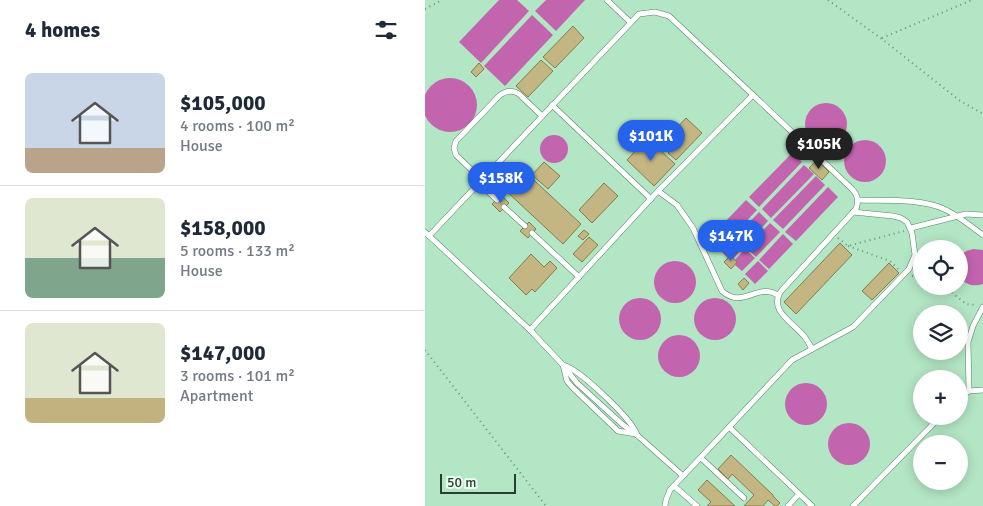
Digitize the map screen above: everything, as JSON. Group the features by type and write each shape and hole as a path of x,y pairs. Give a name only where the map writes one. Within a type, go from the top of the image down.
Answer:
{"lane":[{"path":"607,0 630,22"},
{"path":"683,476 577,383 530,330 427,234 481,181 639,14 655,12 669,16 855,192 858,204 853,212 778,295 778,309 805,336 812,349"},
{"path":"497,200 456,155 454,148 456,141 500,95 507,91 519,94 542,116"},
{"path":"530,330 658,191 753,95"},
{"path":"552,105 651,199"},
{"path":"658,191 677,205 689,221 722,291 727,296 741,299 767,291 778,295"},
{"path":"858,200 912,202 936,206 957,216 983,235"},
{"path":"504,207 525,226"},
{"path":"665,506 667,495 674,486 792,360 853,327 913,263 915,255 911,228 907,222 901,218 853,212"},
{"path":"911,228 957,216 983,215"},
{"path":"532,233 579,277"},
{"path":"983,307 973,326 968,342 969,391 983,390"},
{"path":"853,506 932,425"},
{"path":"729,427 812,506"},
{"path":"701,458 744,498"},
{"path":"674,486 697,506"},
{"path":"788,506 799,494"}],"path":[{"path":"425,9 442,0"},
{"path":"828,0 882,39 959,100 983,114"},
{"path":"882,39 972,0"},
{"path":"848,246 899,233 911,228"},
{"path":"833,235 848,246 890,261 904,274 913,276"},
{"path":"955,295 966,304 983,307"},
{"path":"425,350 546,506"}],"shaded area":[{"path":"499,0 517,0 529,11 481,63 459,42"},
{"path":"546,0 585,0 556,31 535,11"},
{"path":"532,15 553,35 505,86 484,66"},
{"path":"450,78 460,80 469,86 476,100 475,115 469,124 460,130 450,132 440,130 431,124 425,115 425,95 431,86 440,80"},
{"path":"830,103 838,106 844,112 847,124 844,136 838,142 822,145 814,142 808,136 805,120 808,112 814,106"},
{"path":"554,135 564,139 568,149 564,159 554,163 544,159 540,149 544,139"},
{"path":"869,140 877,143 883,149 886,161 883,173 877,179 861,182 853,179 847,173 844,157 847,149 853,143"},
{"path":"792,153 802,162 759,207 749,197"},
{"path":"804,165 814,174 771,218 762,209"},
{"path":"816,176 825,185 783,229 773,220"},
{"path":"828,187 838,197 796,241 785,232"},
{"path":"746,200 757,210 733,235 722,225"},
{"path":"759,212 768,221 745,246 735,238"},
{"path":"770,223 780,232 756,257 746,248"},
{"path":"721,226 731,236 719,249 709,240"},
{"path":"783,234 793,244 769,269 759,260"},
{"path":"734,239 743,247 733,259 730,256 728,258 722,252"},
{"path":"745,249 755,258 742,271 735,265 737,262 735,260"},
{"path":"973,249 983,250 983,284 968,283 968,251"},
{"path":"679,261 687,264 693,270 696,282 693,294 687,300 671,303 663,300 657,294 654,278 657,270 663,264"},
{"path":"758,261 768,271 755,284 745,274"},
{"path":"644,298 652,301 658,307 661,319 658,331 652,337 636,340 628,337 622,331 619,315 622,307 628,301"},
{"path":"719,298 727,301 733,307 736,319 733,331 727,337 711,340 703,337 697,331 694,315 697,307 703,301"},
{"path":"683,335 691,338 697,344 700,356 697,368 691,374 675,377 667,374 661,368 658,352 661,344 667,338"},
{"path":"806,383 821,389 827,404 821,419 806,425 791,419 785,404 791,389"},
{"path":"849,423 864,429 870,444 864,459 849,465 834,459 828,444 834,429"}],"building":[{"path":"573,26 584,38 555,68 543,57"},
{"path":"541,60 553,71 528,97 516,86"},
{"path":"479,63 484,69 476,77 471,72"},
{"path":"686,118 702,133 676,160 668,153 681,138 674,131"},
{"path":"647,138 675,164 654,186 627,160"},
{"path":"817,160 829,172 822,180 809,168"},
{"path":"544,162 560,176 548,189 532,175"},
{"path":"521,168 581,224 563,244 503,188"},
{"path":"604,183 618,196 592,223 579,210"},
{"path":"501,195 509,203 500,212 492,204"},
{"path":"529,222 536,229 528,238 520,231"},
{"path":"584,230 589,234 583,240 578,236"},
{"path":"589,237 598,245 582,262 573,254"},
{"path":"840,243 852,255 796,314 784,302"},
{"path":"531,254 544,267 550,261 557,268 535,292 532,289 526,295 509,278"},
{"path":"730,256 737,262 731,269 724,262"},
{"path":"889,263 899,273 872,300 862,291"},
{"path":"744,278 749,283 743,290 738,284"},
{"path":"731,455 773,495 780,503 777,506 768,500 763,506 744,506 754,495 732,474 728,479 718,469"},
{"path":"707,480 735,506 707,506 711,502 698,490"}]}
